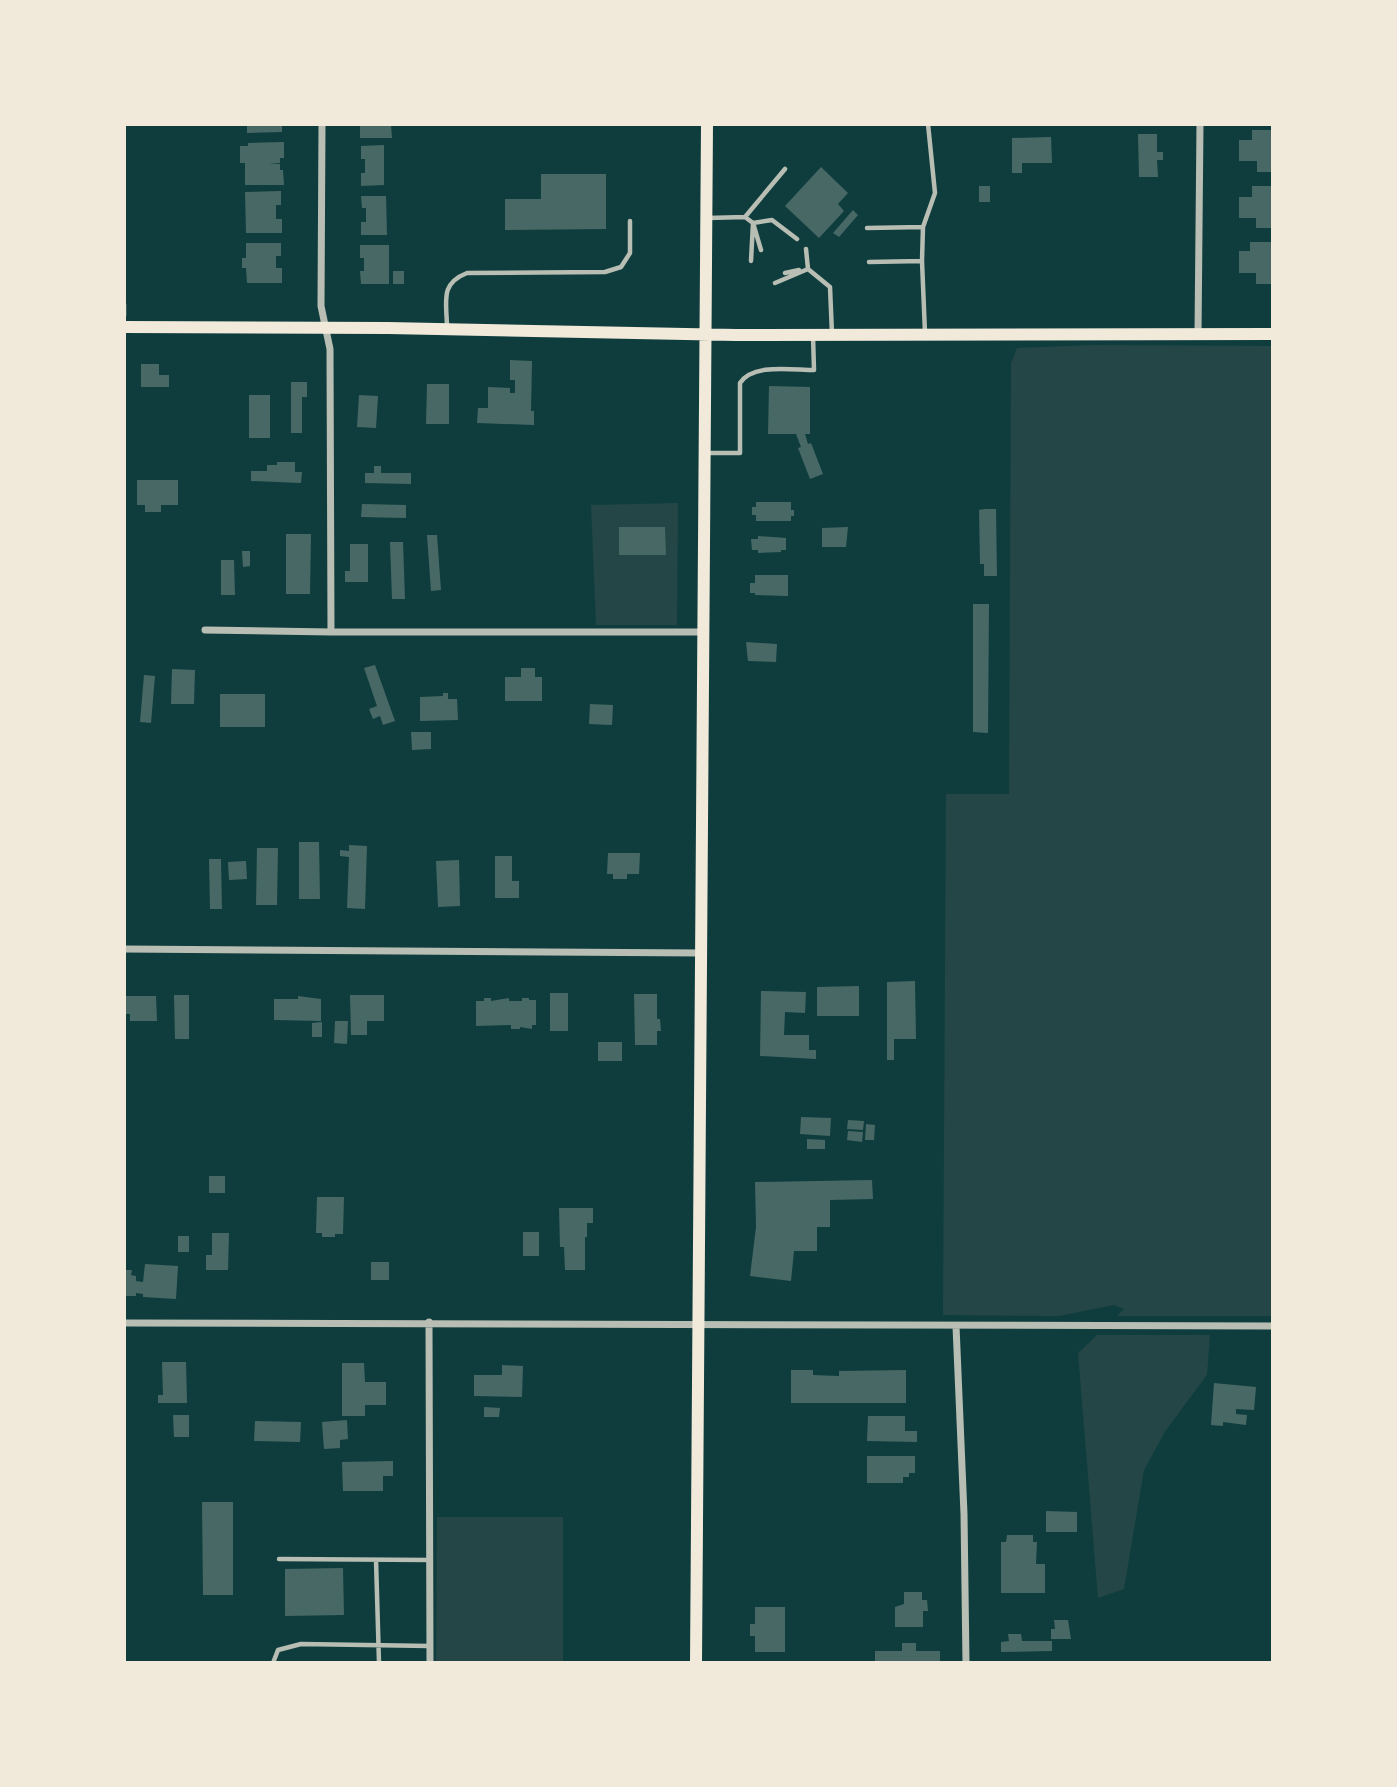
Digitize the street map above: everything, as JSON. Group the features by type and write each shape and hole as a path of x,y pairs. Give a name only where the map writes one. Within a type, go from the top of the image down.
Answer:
{"main road":[{"path":"696,1663 707,124"},
{"path":"124,327 706,335 1273,334"}],"street":[{"path":"322,124 321,306 330,349 331,632"},
{"path":"1198,334 1200,124"},
{"path":"205,630 702,632"},
{"path":"124,949 701,953"},
{"path":"429,1322 430,1663"},
{"path":"124,1323 1273,1326"},
{"path":"956,1325 964,1514 966,1663"}],"lane":[{"path":"925,334 923,227 935,192 928,124"},
{"path":"745,217 785,169"},
{"path":"706,218 745,217 753,223 761,250"},
{"path":"753,223 772,220 797,239"},
{"path":"447,330 447,286 454,278 467,273 605,272 621,267 630,253 630,221"},
{"path":"751,261 753,223"},
{"path":"867,228 923,227"},
{"path":"806,249 808,269 830,288 832,335"},
{"path":"869,262 922,261"},
{"path":"785,273 808,269"},
{"path":"775,283 808,269"},
{"path":"124,304 124,316"},
{"path":"705,453 740,453 740,383 745,376 755,371 814,370 813,335"},
{"path":"279,1559 430,1560"},
{"path":"376,1560 379,1663"},
{"path":"273,1663 278,1650 301,1644 379,1643 430,1646"}],"shaded area":[{"path":"1093,345 1273,346 1273,1316 1117,1316 1124,1309 1114,1305 1059,1316 943,1315 946,794 1009,794 1011,363 1017,348"},
{"path":"678,503 677,625 596,625 591,505"},
{"path":"1097,1335 1210,1335 1207,1375 1166,1430 1144,1470 1124,1589 1098,1598 1078,1353"},
{"path":"437,1517 563,1517 563,1663 436,1663"}],"building":[{"path":"247,124 282,124 282,132 247,133"},
{"path":"391,124 392,138 360,138 360,125"},
{"path":"1252,130 1273,130 1273,172 1257,172 1257,161 1239,161 1239,140 1252,140"},
{"path":"1138,134 1157,134 1157,152 1163,152 1163,160 1157,160 1158,177 1139,177"},
{"path":"1051,137 1052,163 1022,163 1022,173 1012,173 1012,138"},
{"path":"284,142 284,158 280,158 280,163 269,163 280,164 284,185 245,185 245,163 240,163 240,146 248,146 248,143"},
{"path":"384,145 384,185 361,186 365,159 361,159 361,146"},
{"path":"821,167 848,193 838,204 844,211 819,238 785,206"},
{"path":"541,174 606,174 606,229 505,230 505,199 541,199"},
{"path":"979,186 990,186 990,202 979,202"},
{"path":"1252,186 1273,186 1273,228 1256,228 1256,218 1239,218 1239,197 1252,197"},
{"path":"281,191 281,205 276,205 276,219 282,219 282,233 246,233 245,192"},
{"path":"361,196 386,196 387,235 361,235 361,222 366,222 366,208 362,208"},
{"path":"853,210 858,215 839,237 833,233"},
{"path":"1250,242 1273,242 1273,284 1256,284 1256,273 1239,273 1239,251 1250,251"},
{"path":"246,243 281,243 281,256 276,256 276,268 282,268 282,283 247,283 246,268 242,268 242,258 246,258"},
{"path":"360,245 389,245 389,284 361,284 360,271 364,271 364,258 360,258"},
{"path":"393,271 404,271 404,284 393,284"},
{"path":"510,360 532,361 531,411 534,411 534,425 477,423 478,408 488,408 488,387 510,388 510,393 515,393 515,380 510,380"},
{"path":"141,364 159,364 159,375 169,375 169,387 141,387"},
{"path":"291,382 307,382 307,397 302,397 302,433 291,433"},
{"path":"427,384 449,384 449,424 426,424"},
{"path":"769,386 810,387 810,434 805,434 823,474 810,479 798,448 801,447 796,434 768,434"},
{"path":"249,395 270,395 270,438 249,438"},
{"path":"359,395 378,396 376,428 357,427"},
{"path":"277,462 295,462 295,472 302,472 301,483 251,481 251,471 267,471 267,465 277,465"},
{"path":"374,466 381,466 381,473 411,473 411,484 365,483 365,473 374,473"},
{"path":"137,480 178,480 178,505 161,505 161,512 145,512 145,505 137,505"},
{"path":"756,502 791,502 794,516 791,516 791,521 756,521 756,515 752,515 752,507 756,507"},
{"path":"362,504 406,505 406,518 361,517"},
{"path":"996,509 997,576 984,576 984,564 980,564 979,510"},
{"path":"619,527 665,527 666,555 619,555"},
{"path":"848,527 846,547 822,547 822,528"},
{"path":"286,534 311,534 310,594 286,594"},
{"path":"427,535 437,535 441,590 431,591"},
{"path":"758,536 786,538 786,550 758,553 758,550 752,550 751,539 758,539"},
{"path":"390,542 403,542 405,599 392,599"},
{"path":"350,544 368,544 368,582 345,582 345,571 350,571"},
{"path":"242,551 250,551 250,566 243,567"},
{"path":"221,560 234,560 235,595 221,595"},
{"path":"755,575 788,575 788,596 750,593 750,583 755,583"},
{"path":"973,604 989,604 988,733 973,732"},
{"path":"746,642 777,644 776,662 748,661"},
{"path":"375,665 395,721 383,725 380,716 373,719 369,709 377,706 364,668"},
{"path":"521,668 535,668 535,677 542,677 542,701 505,701 505,677 521,677"},
{"path":"172,669 195,670 194,704 171,704"},
{"path":"144,675 155,676 151,723 140,722"},
{"path":"443,693 448,693 448,699 457,699 458,720 420,721 420,697 443,696"},
{"path":"220,694 265,694 265,727 220,727"},
{"path":"590,704 613,705 612,725 589,724"},
{"path":"411,732 431,732 431,749 412,750"},
{"path":"299,842 319,842 320,899 299,899"},
{"path":"349,845 367,846 365,909 347,908 349,857 340,856 340,850 349,851"},
{"path":"257,848 278,848 277,905 256,905"},
{"path":"608,853 640,853 639,874 627,874 627,879 613,879 613,874 607,874"},
{"path":"495,856 512,856 512,881 519,881 519,898 495,898"},
{"path":"209,859 221,859 222,909 210,909"},
{"path":"459,860 460,906 438,907 436,861"},
{"path":"246,861 247,879 229,880 228,862"},
{"path":"915,981 916,1039 894,1039 894,1060 887,1060 887,982"},
{"path":"859,986 859,1016 817,1016 817,987"},
{"path":"761,991 806,992 805,1013 785,1012 784,1035 809,1035 809,1050 816,1050 816,1059 760,1056"},
{"path":"550,993 568,993 568,1031 550,1031"},
{"path":"634,994 657,994 657,1019 660,1019 661,1031 657,1031 657,1045 635,1045"},
{"path":"174,995 189,995 189,1039 175,1039"},
{"path":"350,995 384,995 384,1021 367,1021 367,1035 351,1035"},
{"path":"124,996 156,996 157,1021 130,1021 130,1014 124,1014"},
{"path":"298,996 321,999 321,1021 274,1020 274,999 298,999"},
{"path":"484,998 491,998 491,1001 509,998 509,1001 522,1001 522,998 536,1000 536,1025 532,1025 532,1029 511,1029 511,1025 476,1026 476,1001 484,1001"},
{"path":"335,1021 348,1021 347,1044 334,1043"},
{"path":"322,1022 322,1037 312,1037 312,1023"},
{"path":"598,1042 622,1042 622,1061 598,1061"},
{"path":"801,1117 831,1118 830,1136 800,1134"},
{"path":"848,1120 864,1121 863,1130 847,1129"},
{"path":"866,1124 875,1125 874,1140 865,1140"},
{"path":"848,1131 863,1132 862,1142 847,1140"},
{"path":"807,1139 825,1140 825,1149 807,1149"},
{"path":"209,1176 225,1176 225,1193 209,1193"},
{"path":"872,1180 873,1199 830,1200 830,1227 817,1227 817,1251 794,1251 791,1281 750,1276 756,1227 755,1182"},
{"path":"317,1197 344,1197 343,1234 322,1237 322,1233 316,1233"},
{"path":"559,1208 593,1208 593,1223 587,1223 585,1237 585,1270 565,1270 564,1247 560,1247"},
{"path":"523,1232 539,1232 539,1256 523,1256"},
{"path":"212,1233 229,1233 228,1270 206,1270 206,1255 212,1255"},
{"path":"178,1236 189,1236 189,1252 178,1252"},
{"path":"371,1262 389,1262 389,1280 371,1280"},
{"path":"145,1264 178,1266 176,1299 143,1297 143,1294 136,1293 136,1296 124,1296 126,1270 132,1270 131,1275 136,1276 136,1281 143,1282"},
{"path":"162,1362 186,1362 187,1403 158,1403 158,1395 163,1395"},
{"path":"342,1363 364,1363 365,1382 386,1382 386,1405 365,1405 365,1416 342,1416"},
{"path":"502,1365 523,1366 522,1397 474,1396 474,1375 502,1375"},
{"path":"791,1370 813,1370 813,1375 839,1376 839,1371 906,1370 906,1403 791,1403"},
{"path":"1214,1383 1256,1387 1254,1410 1236,1409 1236,1414 1247,1415 1246,1425 1223,1422 1223,1426 1211,1425"},
{"path":"484,1407 500,1408 499,1417 484,1417"},
{"path":"173,1415 189,1415 189,1437 174,1437"},
{"path":"868,1416 905,1416 905,1431 917,1431 917,1442 867,1441"},
{"path":"347,1420 348,1439 340,1440 340,1448 324,1449 322,1422"},
{"path":"255,1421 301,1422 300,1442 254,1441"},
{"path":"867,1456 915,1456 915,1473 903,1477 903,1483 867,1483"},
{"path":"393,1461 393,1476 383,1476 383,1491 343,1491 342,1462"},
{"path":"202,1502 233,1502 233,1595 203,1595"},
{"path":"1046,1511 1077,1512 1077,1532 1046,1532"},
{"path":"1007,1535 1033,1535 1033,1542 1037,1542 1036,1564 1045,1564 1045,1593 1001,1593 1001,1542 1006,1542"},
{"path":"343,1568 344,1615 285,1616 285,1569"},
{"path":"904,1592 922,1592 922,1600 927,1600 928,1611 923,1611 923,1627 895,1627 895,1607 904,1604"},
{"path":"755,1607 785,1607 785,1652 755,1652 755,1636 750,1636 750,1624 755,1624"},
{"path":"1054,1620 1068,1620 1071,1639 1051,1639 1051,1629 1055,1629"},
{"path":"1008,1634 1021,1634 1022,1641 1052,1641 1052,1651 1001,1652 1001,1642 1009,1641"},
{"path":"902,1643 916,1643 916,1651 940,1651 940,1663 875,1663 875,1651 902,1651"}]}
